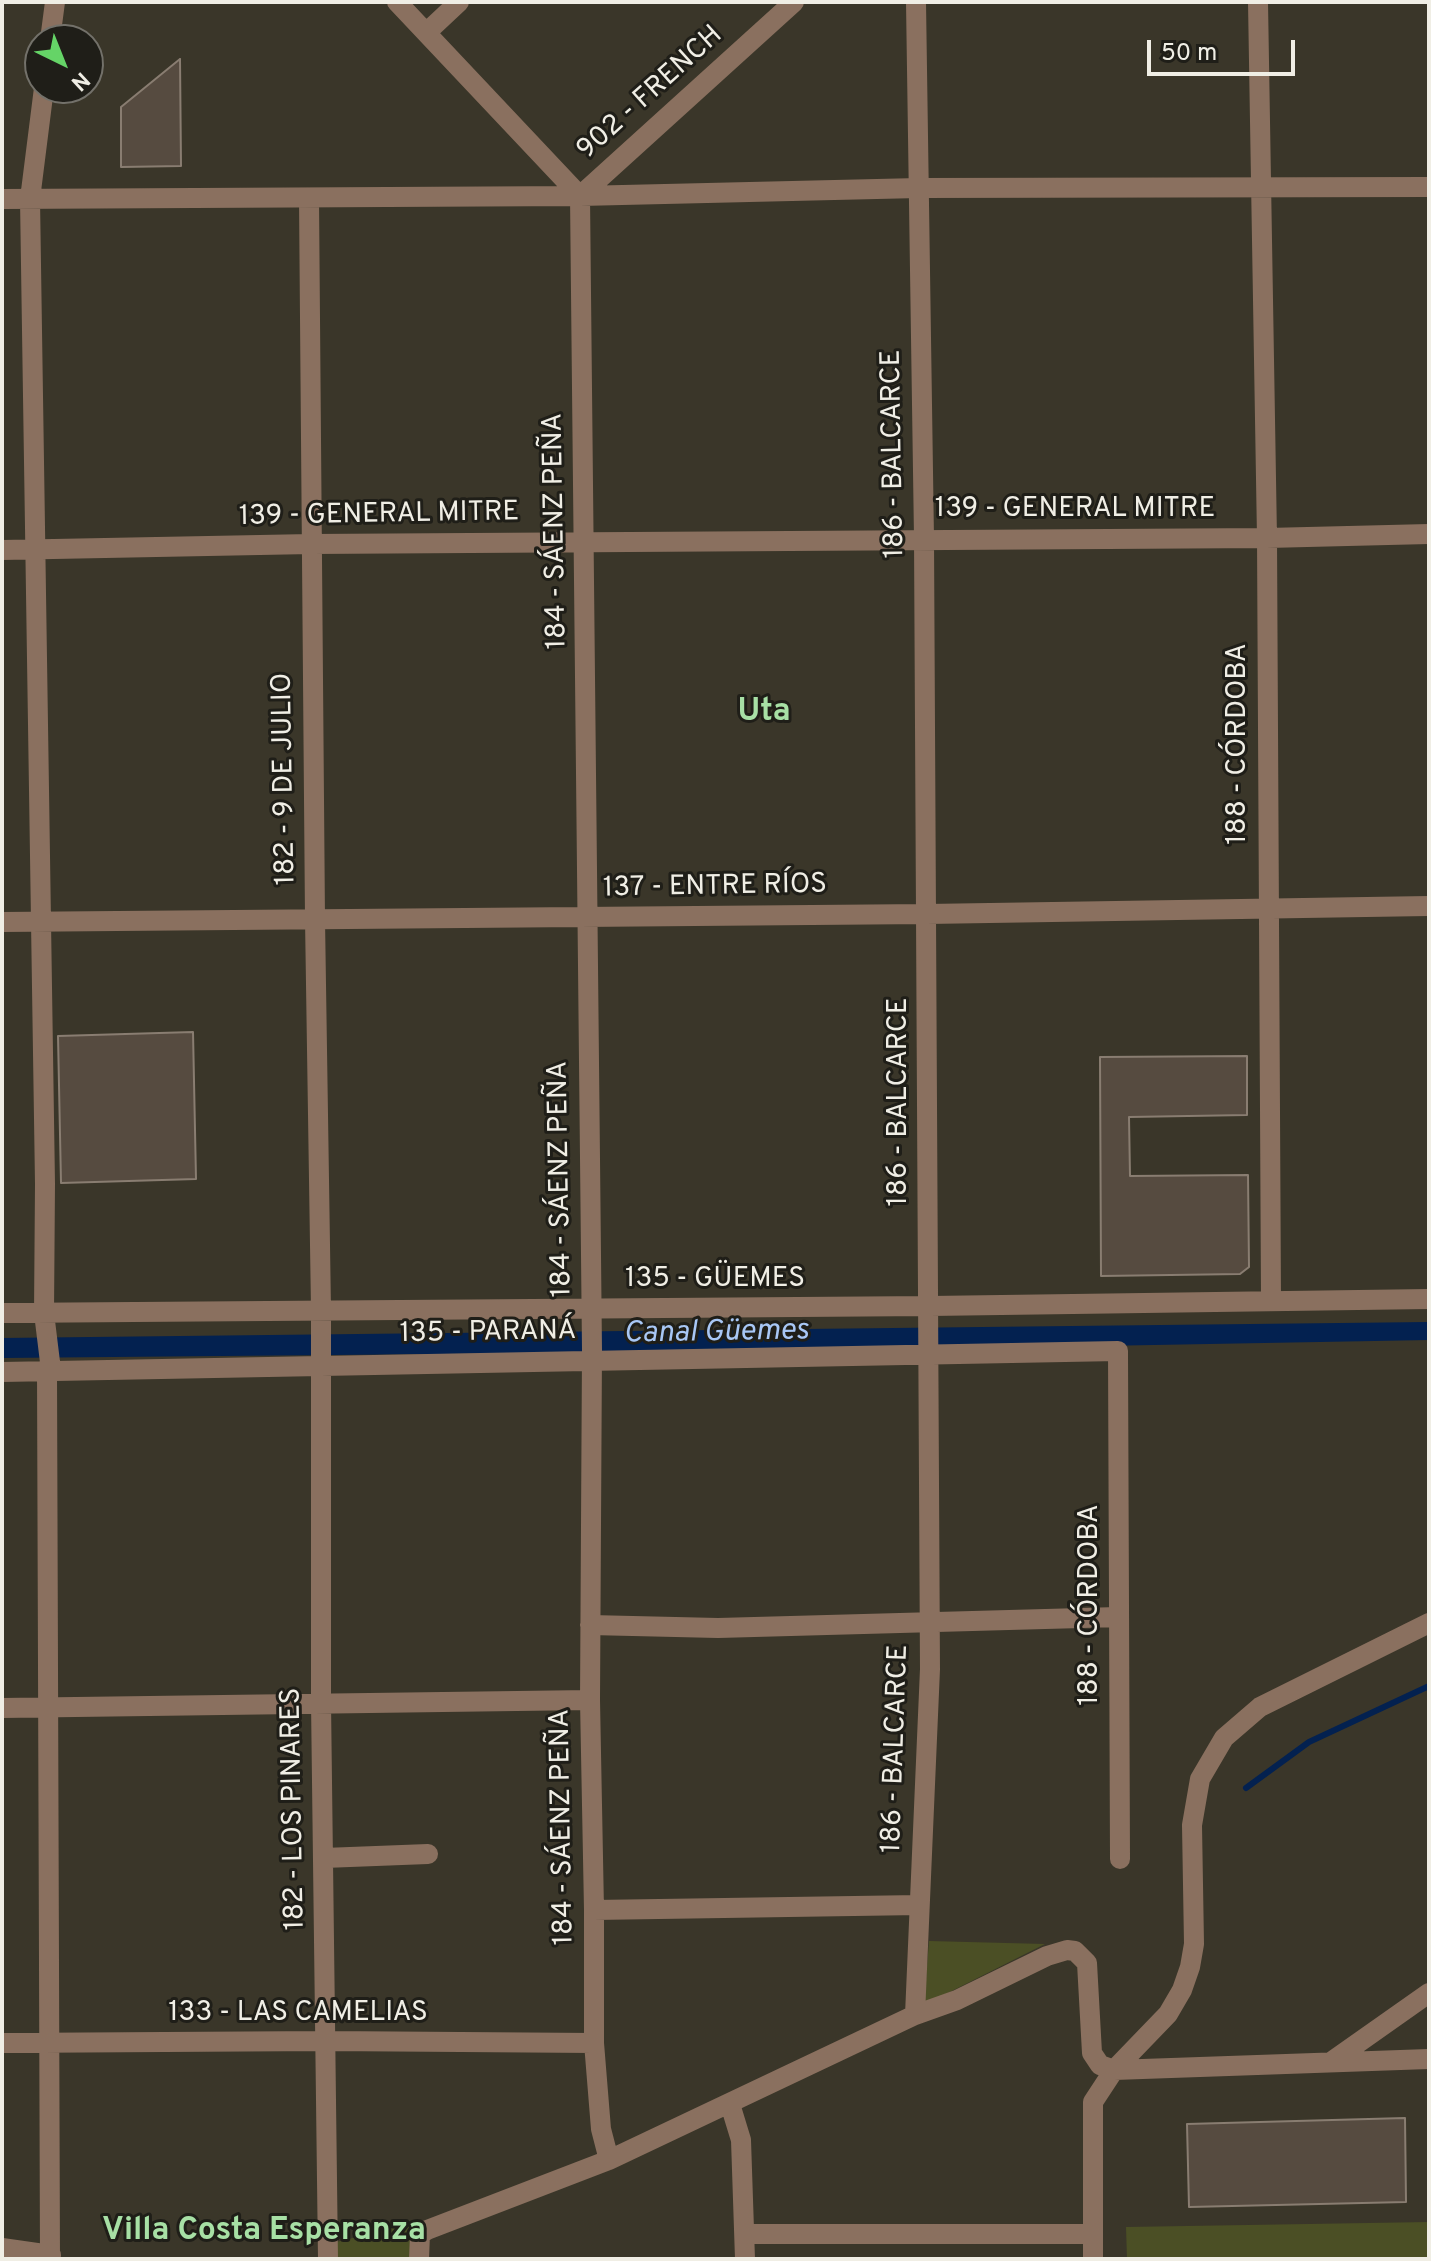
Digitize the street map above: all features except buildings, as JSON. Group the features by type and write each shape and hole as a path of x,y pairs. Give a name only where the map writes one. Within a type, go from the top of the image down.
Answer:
{"street":[{"path":"52,24 55,2"},
{"path":"397,2 580,196"},
{"path":"427,32 459,2"},
{"name":"902 - FRENCH","path":"580,196 794,2"},
{"name":"186 - BALCARCE","path":"915,2015 930,1669 924,538 916,2"},
{"name":"188 - CÓRDOBA","path":"1258,2 1267,538 1271,1300"},
{"path":"2,2248 51,2257 48,1366 30,199 42,104"},
{"path":"2,199 580,196 919,188 1429,187"},
{"name":"184 - SÁENZ PEÑA","path":"580,196 586,543 594,2043 601,2129 609,2160"},
{"name":"182 - 9 DE JULIO","path":"309,198 320,1362"},
{"name":"139 - GENERAL MITRE","path":"2,550 311,544 1267,538 1429,534"},
{"name":"137 - ENTRE RÍOS","path":"2,922 1429,906"},
{"name":"135 - GÜEMES","path":"2,1313 45,1320 321,1315 591,1316 1429,1299"},
{"name":"135 - PARANÁ","path":"2,1372 48,1366 592,1355 929,1350 1118,1351"},
{"name":"188 - CÓRDOBA","path":"1118,1351 1120,1859"},
{"name":"182 - LOS PINARES","path":"320,1362 328,2259"},
{"path":"590,1625 718,1628 1118,1617"},
{"path":"1093,2259 1093,2102 1114,2070 1168,2014 1186,1978 1194,1944 1192,1825 1200,1779 1224,1738 1241,1722 1287,1692 1429,1623"},
{"path":"2,1708 590,1700"},
{"path":"324,1858 428,1854"},
{"path":"594,1910 919,1905"},
{"path":"419,2259 417,2245 420,2234 427,2230 609,2160 915,2015 957,2000 1047,1956 1067,1950 1081,1955 1089,1972 1092,2053 1100,2065 1114,2070 1429,2059"},
{"path":"1331,2062 1429,1993"},
{"name":"133 - LAS CAMELIAS","path":"2,2043 594,2043"},
{"path":"730,2104 741,2140 745,2259"},
{"path":"745,2234 1093,2234"}],"green space":[{"path":"929,1941 1045,1944 924,2005"},
{"path":"1429,2222 1429,2259 1127,2259 1126,2227"},
{"path":"410,2224 415,2259 336,2259 336,2242"}],"water":[{"name":"Canal Güemes","path":"1429,1322 1429,1340 878,1350 2,1358 2,1338"}],"waterway":[{"path":"1246,1788 1309,1742 1429,1686"}],"district":[{"name":"Uta","path":"764,714"},
{"name":"Villa Costa Esperanza","path":"264,2233"}]}
